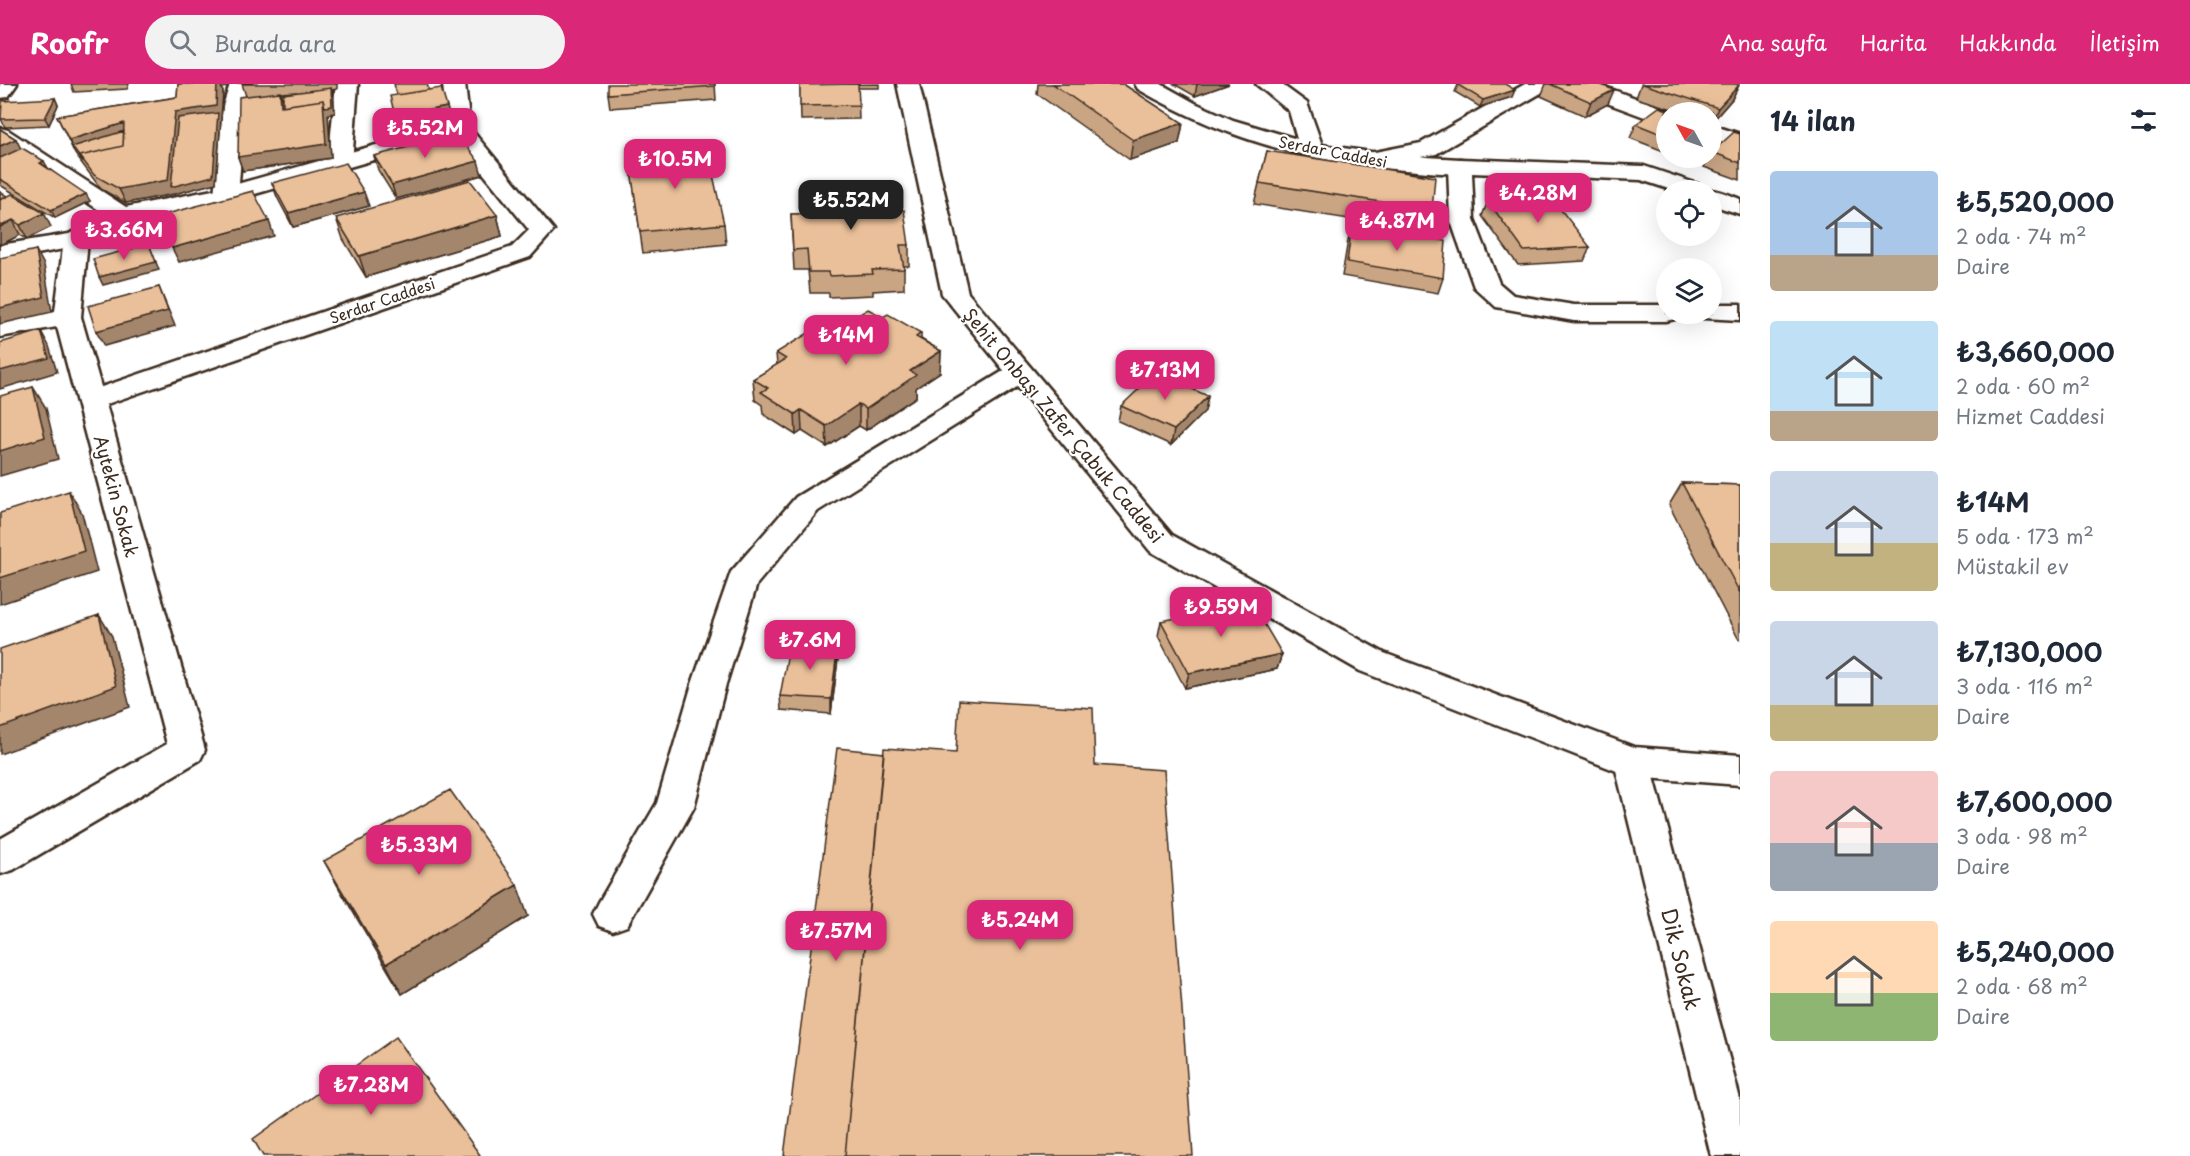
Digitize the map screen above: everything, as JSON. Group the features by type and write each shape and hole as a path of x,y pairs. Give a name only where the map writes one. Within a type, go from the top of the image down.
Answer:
{"street":[{"path":"0,92 6,84"},
{"path":"225,195 234,106 241,84"},
{"path":"340,163 347,84"},
{"path":"1,252 76,240 122,215 225,195 459,129 454,84"},
{"name":"Şehit Onbaşı Zafer Çabuk Caddesi","path":"908,84 954,294 1161,543 1372,662 1632,762 1740,770"},
{"name":"Serdar Caddesi","path":"1146,84 1194,111 1256,134 1312,150 1408,165 1644,173 1664,180"},
{"path":"1267,84 1299,108 1312,150"},
{"path":"1373,159 1428,149 1540,84"},
{"path":"1577,84 1656,113"},
{"name":"Serdar Caddesi","path":"91,400 520,252 542,230 459,129"},
{"path":"0,135 122,215"},
{"path":"1722,135 1740,141"},
{"path":"1460,166 1462,219 1487,287 1505,301 1574,313 1656,313"},
{"path":"1722,201 1740,207"},
{"name":"Aytekin Sokak","path":"0,858 187,750 68,316 76,240"},
{"path":"1722,312 1740,312"},
{"path":"0,329 68,316"},
{"path":"613,914 675,807 709,684 742,580 807,504 1020,373"},
{"name":"Dik Sokak","path":"1632,762 1732,1156"}],"building":[{"path":"178,84 217,84 216,106 175,112 168,180 119,189 94,175 80,156 123,146 124,123 69,140 57,116 177,97"},
{"path":"394,84 427,84 429,90 397,95"},
{"path":"608,84 715,84 715,86 608,94"},
{"path":"858,84 859,105 800,106 800,85"},
{"path":"1053,84 1123,84 1183,123 1133,140"},
{"path":"1505,84 1515,90 1483,100 1458,85"},
{"path":"1550,84 1599,84 1614,90 1591,102"},
{"path":"1643,84 1739,85 1722,104 1699,102"},
{"path":"331,88 332,106 325,107 323,100 283,106 283,94"},
{"path":"441,88 447,107 395,116 390,96"},
{"path":"280,92 281,106 323,100 326,144 238,157 239,97"},
{"path":"55,98 45,118 1,119 2,101"},
{"path":"1656,109 1656,132 1636,124"},
{"path":"218,113 213,176 171,187 178,118"},
{"path":"0,129 16,139 0,146"},
{"path":"124,131 123,146 80,156 83,162 72,147"},
{"path":"1734,132 1740,134 1740,163 1722,156 1722,143"},
{"path":"458,134 478,161 392,185 374,156"},
{"path":"22,148 44,161 40,163 86,194 51,210 0,179 0,158"},
{"path":"707,148 724,224 640,232 629,156"},
{"path":"1267,151 1435,177 1432,210 1259,183"},
{"path":"346,163 364,192 288,213 272,183"},
{"path":"470,180 497,215 359,256 336,218"},
{"path":"862,186 862,190 892,188 895,210 904,210 909,245 900,245 904,269 872,270 873,274 829,276 828,272 809,272 807,249 793,250 791,214 805,214 803,192 822,191 821,188"},
{"path":"253,191 269,221 172,248 159,216"},
{"path":"0,192 7,196 0,200"},
{"path":"12,194 44,213 20,225 13,220 0,227 0,200"},
{"path":"1551,197 1590,247 1524,251 1488,201"},
{"path":"1352,225 1446,241 1443,278 1347,262"},
{"path":"149,244 156,262 99,277 93,259"},
{"path":"36,250 44,297 0,308 0,258"},
{"path":"159,287 168,311 96,331 88,306"},
{"path":"868,309 883,317 888,314 921,333 916,337 941,351 910,371 916,375 866,409 859,404 826,426 801,410 795,414 761,392 768,388 753,379 786,359 776,353 826,322 837,328"},
{"path":"41,331 49,358 0,371 0,343"},
{"path":"1156,373 1208,396 1174,430 1121,406"},
{"path":"33,387 45,437 0,451 0,396"},
{"path":"1682,483 1740,485 1740,593"},
{"path":"69,491 84,551 0,578 0,513"},
{"path":"1252,603 1282,654 1189,673 1161,621"},
{"path":"99,615 116,686 0,728 0,649"},
{"path":"790,642 838,645 831,699 780,696"},
{"path":"959,700 1093,708 1095,765 1164,770 1193,1156 845,1156 884,748 956,753"},
{"path":"837,748 884,753 845,1156 784,1156"},
{"path":"450,790 517,885 386,964 324,861"},
{"path":"396,1037 480,1155 263,1156 253,1139"}]}
